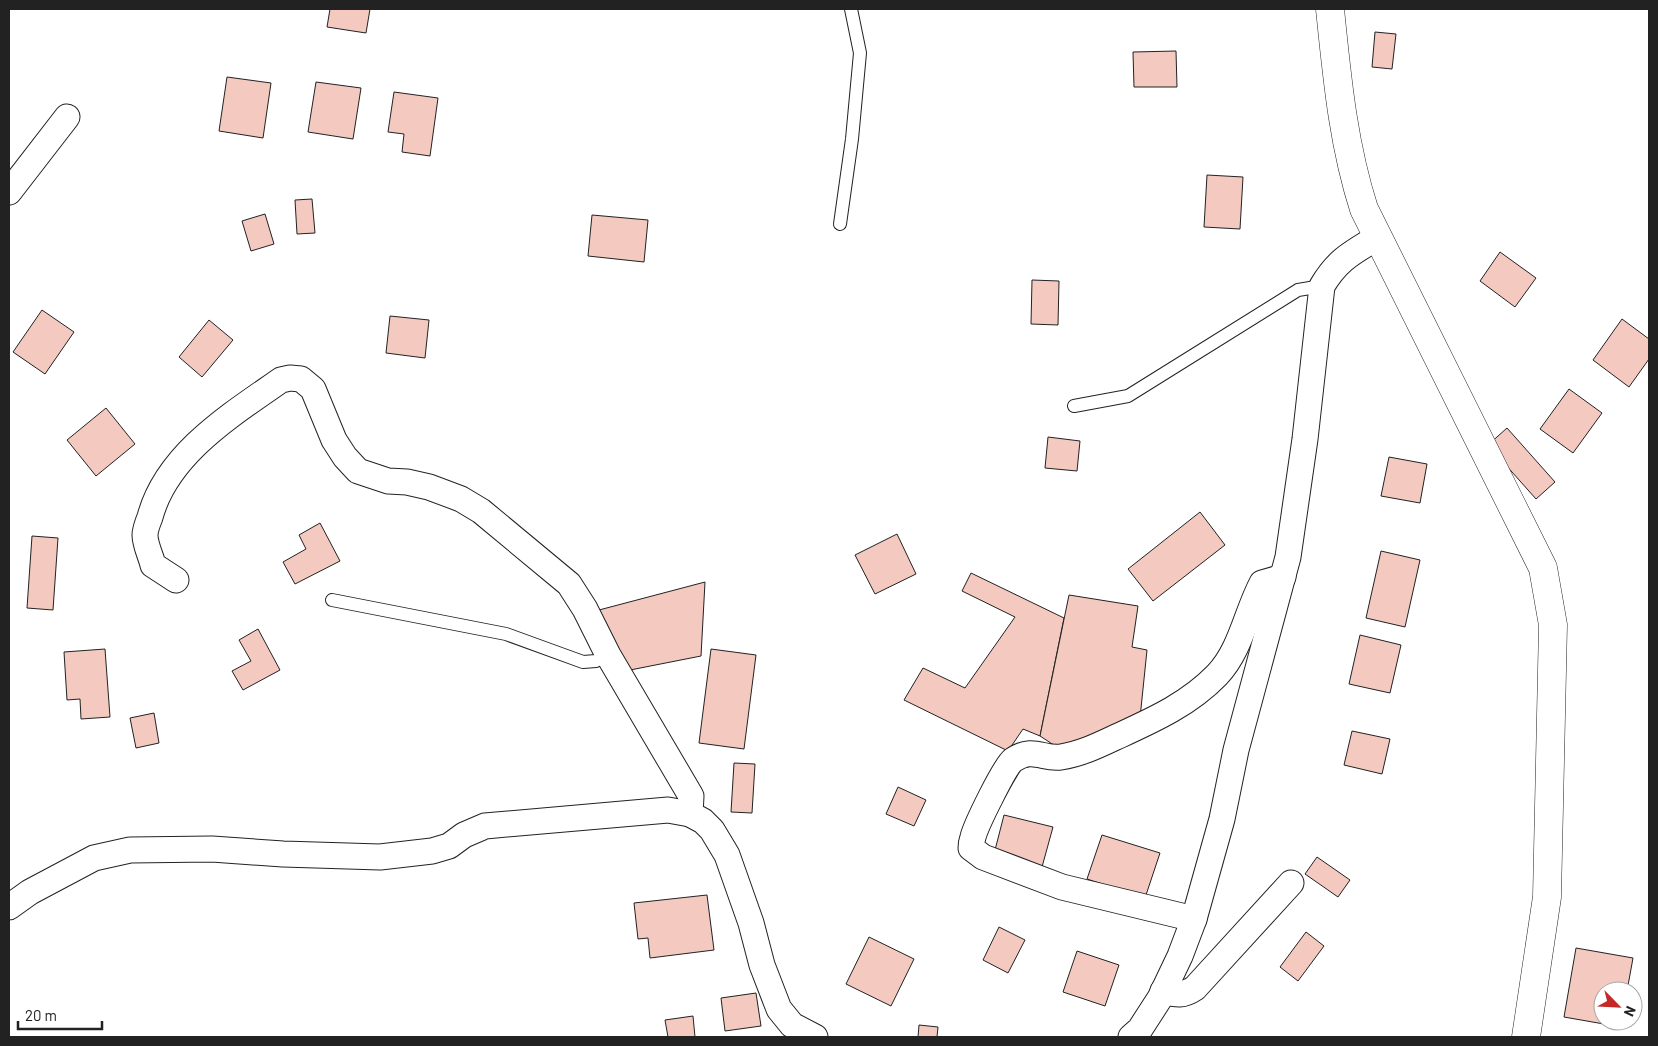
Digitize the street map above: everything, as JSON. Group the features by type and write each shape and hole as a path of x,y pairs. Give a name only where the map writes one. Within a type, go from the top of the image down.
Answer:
{"street":[{"path":"1330,9 1341,111 1354,178 1364,209 1543,568 1553,625 1547,896 1526,1037"},
{"path":"9,192 67,117"},
{"path":"1131,1037 1140,1029 1163,991 1180,956 1194,918 1222,819 1238,741 1288,557 1305,439 1322,286 1344,258 1378,238"},
{"path":"176,580 153,565 145,535 154,502 169,476 192,449 225,420 281,380 290,378 301,379 313,389 334,440 358,471 388,481 407,482 429,487 461,499 481,511 570,584 608,655 691,796 690,814"},
{"path":"1194,918 1062,887 984,857 971,848 973,836 1004,772 1012,761 1023,754 1040,754 1058,758 1083,752 1154,720 1177,708 1196,694 1218,674 1231,656 1253,600 1262,583 1283,577"},
{"path":"9,907 30,892 94,858 130,850 212,849 283,854 380,857 432,851 449,846 464,834 485,826 668,810 690,814 703,821 712,830 727,855 751,923 762,965 789,1031 815,1037"},
{"path":"1163,991 1179,995 1188,993 1196,988 1291,883"}],"lane":[{"path":"840,224 852,139 860,53 851,9"},
{"path":"1074,406 1128,396 1298,290 1322,286"},
{"path":"332,600 506,634 583,662 596,661 608,655"}],"building":[{"path":"330,9 370,9 366,33 327,27"},
{"path":"1375,32 1396,34 1392,69 1372,67"},
{"path":"1176,51 1177,87 1134,87 1133,52"},
{"path":"227,77 271,83 263,138 219,131"},
{"path":"316,82 361,88 353,139 308,132"},
{"path":"394,92 438,98 430,156 402,152 404,134 388,132"},
{"path":"1207,175 1243,177 1240,229 1204,227"},
{"path":"312,199 315,233 297,234 295,200"},
{"path":"265,214 274,244 251,251 242,221"},
{"path":"592,215 648,220 644,262 588,256"},
{"path":"1500,252 1536,278 1515,307 1480,281"},
{"path":"1032,280 1059,281 1058,325 1031,324"},
{"path":"42,310 74,332 45,374 13,352"},
{"path":"390,316 429,320 425,358 386,353"},
{"path":"1622,319 1649,339 1649,359 1629,387 1593,360"},
{"path":"209,320 233,340 202,377 179,357"},
{"path":"1569,389 1602,413 1573,453 1540,429"},
{"path":"106,408 135,444 96,476 67,440"},
{"path":"1507,428 1555,482 1536,499 1488,445"},
{"path":"1048,437 1080,441 1077,471 1045,468"},
{"path":"1389,457 1427,464 1420,503 1381,496"},
{"path":"1200,512 1225,545 1153,601 1128,569"},
{"path":"320,523 340,561 295,584 283,562 306,549 299,535"},
{"path":"897,534 916,574 875,594 855,555"},
{"path":"32,536 58,538 53,610 27,608"},
{"path":"1381,551 1420,560 1405,627 1366,618"},
{"path":"971,573 1064,618 1040,736 1023,729 1008,751 904,700 923,668 965,688 1015,617 962,591"},
{"path":"705,582 701,656 625,671 599,610"},
{"path":"1069,595 1138,606 1132,647 1147,650 1140,718 1063,751 1040,736"},
{"path":"258,629 280,670 243,690 232,671 251,661 239,640"},
{"path":"1360,635 1401,645 1390,693 1349,684"},
{"path":"105,649 110,717 81,719 80,699 67,700 64,652"},
{"path":"711,649 756,655 744,749 699,743"},
{"path":"154,713 159,743 136,748 130,718"},
{"path":"1352,731 1390,739 1382,774 1344,765"},
{"path":"734,763 755,764 752,813 731,812"},
{"path":"898,787 926,800 914,826 886,814"},
{"path":"1004,815 1053,827 1042,867 994,854"},
{"path":"1102,835 1160,853 1145,898 1087,879"},
{"path":"1317,857 1350,880 1338,897 1305,874"},
{"path":"707,895 714,950 650,958 648,938 638,939 634,903"},
{"path":"999,927 1025,940 1008,973 983,960"},
{"path":"1306,932 1324,946 1298,981 1280,967"},
{"path":"869,937 914,959 891,1006 846,984"},
{"path":"1576,948 1633,958 1629,981 1593,981 1593,1022 1564,1017"},
{"path":"1077,951 1119,965 1105,1006 1063,992"},
{"path":"756,993 761,1026 725,1031 721,998"},
{"path":"693,1016 695,1037 668,1037 665,1020"},
{"path":"919,1025 938,1027 937,1037 918,1037"}]}
